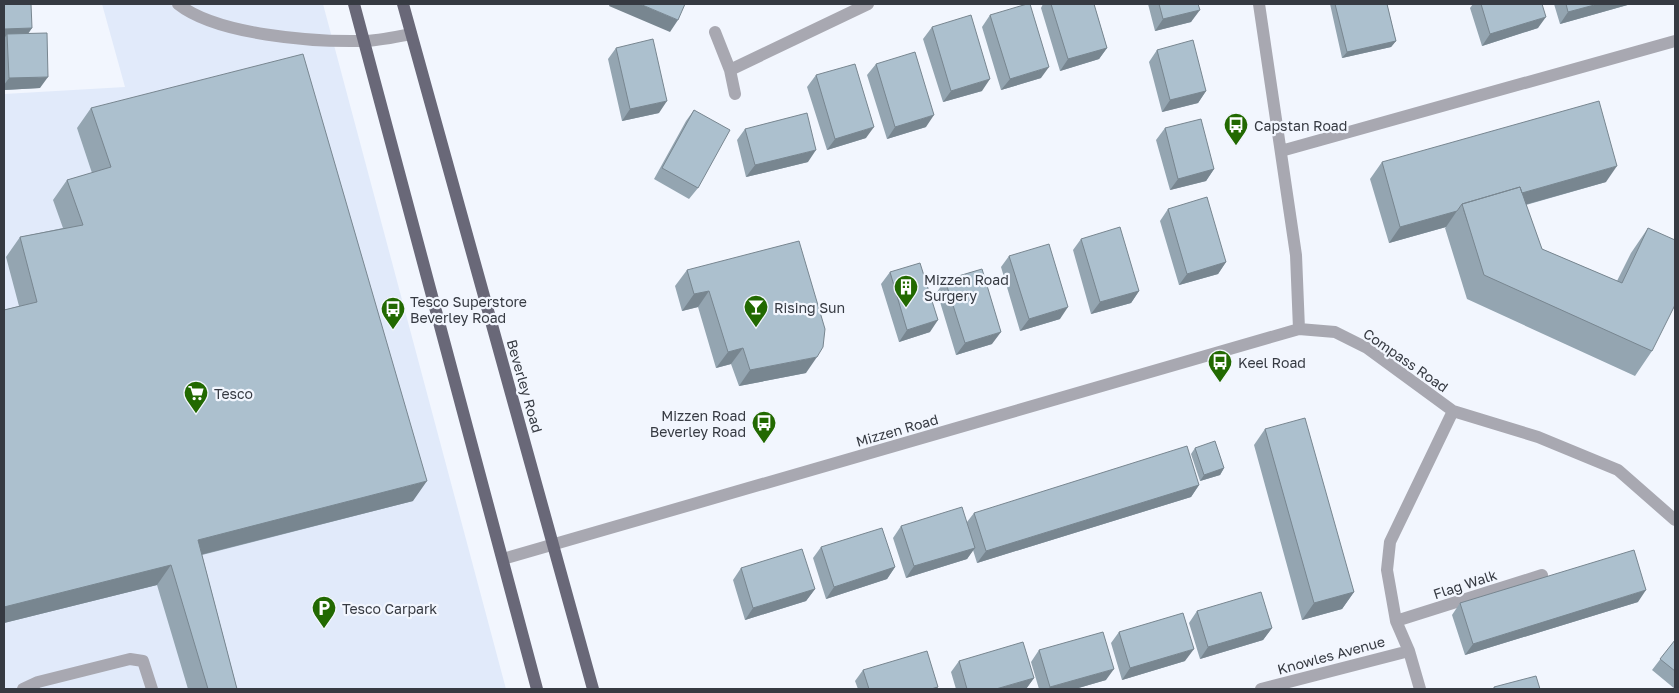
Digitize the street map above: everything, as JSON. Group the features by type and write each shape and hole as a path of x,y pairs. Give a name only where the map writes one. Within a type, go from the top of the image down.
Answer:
{"main road":[{"path":"354,4 537,689"},
{"name":"Beverley Road","path":"403,4 593,689"}],"street":[{"path":"178,4 211,22 293,38 364,41 411,34"},
{"path":"730,70 868,4"},
{"path":"1259,4 1296,255 1299,329"},
{"path":"715,32 730,70 736,94"},
{"path":"1281,151 1675,42"},
{"name":"Mizzen Road","path":"503,559 1299,329"},
{"name":"Compass Road","path":"1299,329 1335,332 1367,348 1453,411 1538,437 1618,470 1675,520"},
{"path":"1420,689 1409,651 1396,621 1387,570 1390,542 1453,411"},
{"name":"Flag Walk","path":"1396,621 1542,575"},
{"name":"Knowles Avenue","path":"1261,689 1409,651"},
{"path":"23,689 38,682 130,659 143,661 152,689"}],"shaded area":[{"path":"102,4 323,4 506,689 4,689 4,94 125,87"}],"building":[{"path":"4,4 31,4 32,28 4,29"},
{"path":"640,4 685,4 678,20"},
{"path":"1030,4 1049,67 1010,79 990,15"},
{"path":"1051,4 1094,4 1107,48 1068,59"},
{"path":"1159,4 1198,4 1200,10 1163,19"},
{"path":"1335,4 1387,4 1396,41 1347,52"},
{"path":"1481,4 1542,4 1546,17 1490,34"},
{"path":"1566,4 1598,4 1568,12"},
{"path":"971,15 990,79 951,91 932,27"},
{"path":"47,33 48,77 9,78 7,34"},
{"path":"653,39 667,101 630,109 616,48"},
{"path":"1193,40 1206,91 1170,100 1157,50"},
{"path":"915,52 934,115 895,127 876,64"},
{"name":"Tesco","path":"303,54 427,481 198,540 237,689 208,689 171,565 4,607 4,310 37,302 20,237 83,225 67,180 111,167 91,108"},
{"path":"855,64 874,127 835,139 816,75"},
{"path":"1599,101 1617,166 1522,193 1520,187 1462,204 1457,211 1400,227 1382,162"},
{"path":"694,110 730,130 698,188 662,168"},
{"path":"807,113 816,150 755,165 745,129"},
{"path":"1201,119 1214,169 1178,179 1165,128"},
{"path":"1520,187 1542,249 1622,283 1648,228 1675,240 1675,305 1652,351 1484,275 1462,204"},
{"path":"1207,197 1226,262 1187,274 1168,209"},
{"path":"1120,227 1139,291 1100,302 1081,239"},
{"name":"Rising Sun","path":"799,241 825,329 823,347 817,357 750,370 743,348 728,352 709,291 694,294 687,270"},
{"path":"1049,244 1068,307 1029,319 1009,256"},
{"path":"920,263 938,320 907,330 890,272"},
{"path":"982,269 1001,332 965,343 945,280"},
{"path":"1305,418 1354,592 1314,603 1265,429"},
{"path":"1215,441 1224,468 1204,475 1195,448"},
{"path":"1187,446 1199,485 986,551 974,513"},
{"path":"962,507 975,548 914,566 901,526"},
{"path":"882,528 895,567 834,587 821,547"},
{"path":"802,549 815,589 753,608 741,568"},
{"path":"1634,550 1646,590 1473,644 1460,603"},
{"path":"1261,592 1272,628 1208,647 1197,611"},
{"path":"1183,613 1194,649 1130,668 1119,632"},
{"path":"1103,632 1114,669 1050,687 1039,650"},
{"path":"1675,640 1675,671 1660,659"},
{"path":"1023,642 1034,678 996,689 967,689 959,661"},
{"path":"927,651 938,687 931,689 869,689 863,670"},
{"path":"1536,676 1540,689 1494,689 1494,687"}],"place":[{"name":"Capstan Road","path":"1236,146"},
{"name":"Mizzen Road Surgery","path":"906,308"},
{"name":"Rising Sun","path":"756,328"},
{"name":"Tesco Superstore Beverley Road","path":"393,330"},
{"name":"Keel Road","path":"1220,383"},
{"name":"Tesco","path":"196,414"},
{"name":"Mizzen Road Beverley Road","path":"764,444"},
{"name":"Tesco Carpark","path":"324,629"}]}
